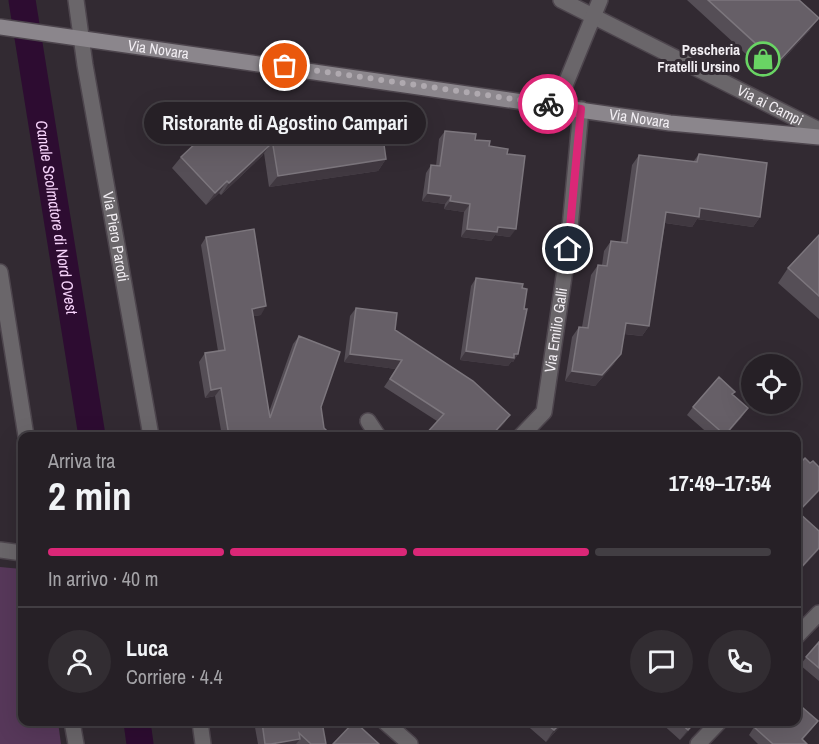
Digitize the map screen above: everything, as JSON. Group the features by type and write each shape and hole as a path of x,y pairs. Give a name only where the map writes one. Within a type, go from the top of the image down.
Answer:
{"street":[{"path":"76,0 76,37"},
{"name":"Via ai Campi","path":"561,0 819,130"},
{"path":"557,105 600,0"},
{"name":"Via Novara","path":"0,27 670,123 819,137"},
{"name":"Via Piero Parodi","path":"76,37 150,432"},
{"name":"Via Emilio Galli","path":"525,432 544,412 568,249 581,109"},
{"path":"0,272 5,332 25,432"},
{"path":"368,422 375,432"},
{"path":"0,550 18,552"},
{"path":"801,632 819,613"},
{"path":"73,726 76,744"},
{"path":"201,726 203,744"},
{"path":"390,726 410,744"},
{"path":"700,743 715,726"}],"shaded area":[{"path":"0,567 18,569 18,726 59,726 61,744 0,744"}],"building":[{"path":"708,0 799,0 819,18 777,63"},
{"path":"235,106 270,145 215,193 181,157"},
{"path":"380,116 386,159 278,176 271,133"},
{"path":"445,131 476,134 475,140 490,141 489,146 508,149 507,154 525,156 516,229 498,227 497,232 467,229 470,204 450,201 451,196 428,193 431,165 440,166"},
{"path":"699,154 767,163 760,217 700,208 699,217 666,212 649,326 626,323 621,354 602,375 572,371 579,327 588,328 598,265 607,266 611,241 627,243 639,155 697,162"},
{"path":"254,229 266,306 252,309 270,418 299,336 340,352 321,407 324,428 328,432 228,432 221,388 211,390 205,353 225,350 206,237"},
{"path":"819,235 819,296 788,268"},
{"path":"476,278 523,284 522,288 527,289 524,309 527,309 518,354 514,354 514,358 466,351"},
{"path":"356,308 397,313 395,330 473,381 510,415 495,432 428,432 444,414 390,379 402,360 350,354"},
{"path":"719,377 735,392 732,394 741,402 741,414 743,414 728,432 722,432 693,407"},
{"path":"801,458 803,460 805,458 810,463 813,461 819,467 819,490 801,509"},
{"path":"801,515 819,531 819,548 801,568"},
{"path":"819,642 819,668 806,657"},
{"path":"801,706 818,721 802,739 807,744 773,744 754,727 801,726"},
{"path":"263,726 323,726 326,744 311,744 299,733 300,739 265,744"},
{"path":"350,726 359,726 379,744 333,744"}],"waterway":[{"name":"Canale Scolmatore di Nord Ovest","path":"22,0 91,432"},
{"name":"Canale Scolmatore di Nord Ovest","path":"138,726 140,744"}],"way so far":[{"path":"285,66 548,104"}],"place":[{"name":"Pescheria Fratelli Ursino","path":"763,59"},
{"name":"Ristorante di Agostino Campari","path":"285,66"}],"route":[{"path":"548,104 581,109 568,249"}]}
